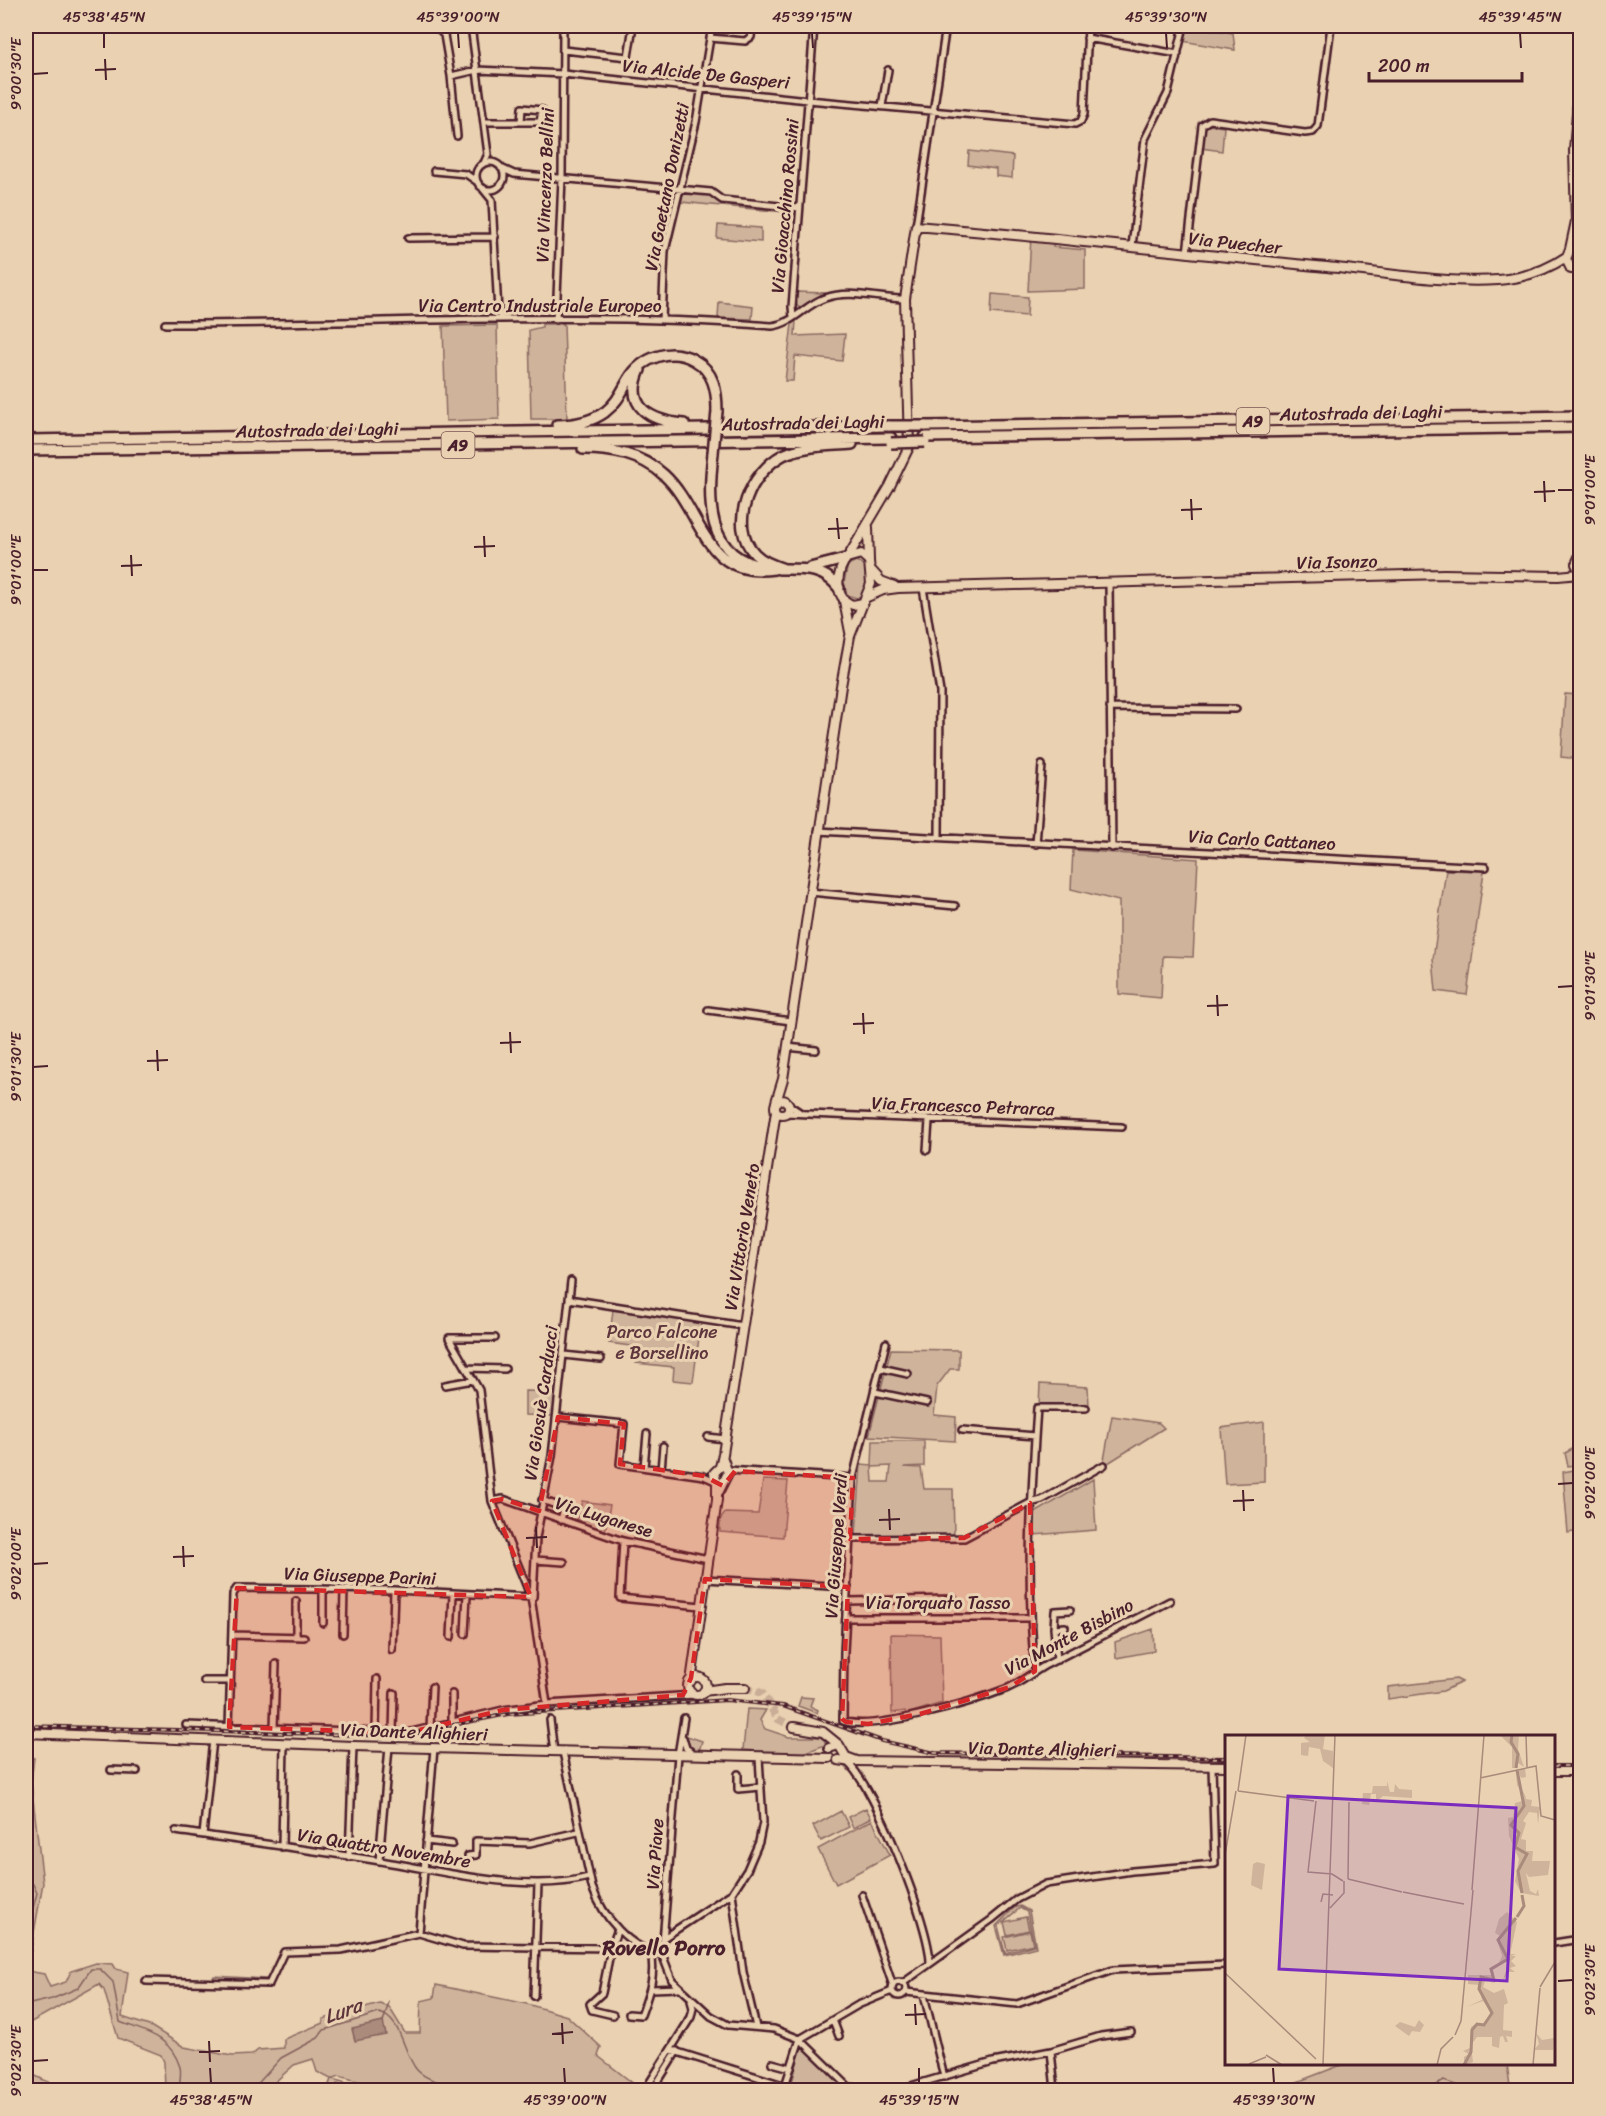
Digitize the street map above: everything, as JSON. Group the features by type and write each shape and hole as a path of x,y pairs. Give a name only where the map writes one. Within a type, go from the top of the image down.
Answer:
{"highway":[{"path":"366,434 577,424 607,410 617,399 630,377 643,364 656,356 670,354 695,360 712,378 717,396 709,496 715,528 726,545 742,558 779,569"},
{"path":"643,364 636,380 636,399 646,414 664,422 849,427"},
{"name":"Autostrada dei Laghi","path":"26,440 1581,416"},
{"name":"Autostrada dei Laghi","path":"26,450 891,440 1054,435 1581,427"},
{"path":"779,569 757,556 745,536 744,512 748,495 757,478 776,460 806,448 891,440"},
{"path":"445,445 598,449 634,456 655,468 673,485 706,541 724,558 750,570 803,569 826,574 839,588"},
{"path":"803,569 847,558"}],"street":[{"path":"435,26 444,35 457,136"},
{"path":"471,26 488,154 501,168 514,174 714,192 723,200 799,208"},
{"name":"Via Vincenzo Bellini","path":"556,321 562,178 563,26"},
{"path":"563,50 628,57 633,26"},
{"name":"Via Gaetano Donizetti","path":"662,320 665,251 702,89 712,26"},
{"path":"711,38 745,41 751,37 752,26"},
{"name":"Via Gioacchino Rossini","path":"793,317 813,26"},
{"path":"850,636 844,601 839,588 839,571 868,524 909,447 905,299 946,26"},
{"path":"1088,26 1087,38 1178,54"},
{"path":"1132,246 1145,139 1164,106 1184,26"},
{"path":"1187,253 1202,125 1210,120 1305,133 1313,132 1318,126 1331,26"},
{"name":"Via Alcide De Gasperi","path":"451,76 477,70 563,74 808,100 1075,124 1081,121 1084,114 1087,38"},
{"path":"882,106 888,70"},
{"path":"1581,74 1574,152 1575,221 1568,253 1581,277"},
{"path":"484,122 521,122 542,122 542,110 522,108 521,122"},
{"path":"434,171 466,174 478,169 488,154"},
{"path":"484,163 494,162"},
{"path":"501,168 503,181"},
{"path":"477,182 478,169"},
{"path":"466,174 477,182 492,200"},
{"path":"495,319 498,312 492,200 497,188 514,174"},
{"path":"483,189 497,188"},
{"path":"1575,221 1581,241"},
{"name":"Via Puecher","path":"916,226 1035,235 1187,253 1452,279 1497,280 1550,267 1576,269"},
{"path":"408,238 495,237"},
{"name":"Via Puecher","path":"1550,267 1581,246"},
{"name":"Via Centro Industriale Europeo","path":"165,324 502,319 662,320 772,326 786,323 814,302 832,295 849,294 905,299"},
{"path":"498,312 502,319"},
{"path":"781,1113 776,1102 783,1079 818,831 850,636 865,600 870,566 868,524"},
{"path":"847,558 861,554 881,581 898,588"},
{"path":"1566,575 1581,555"},
{"path":"1576,564 1581,573"},
{"name":"Via Isonzo","path":"865,600 883,590 898,588 1444,574 1566,575 1581,573"},
{"path":"1109,583 1112,848"},
{"path":"923,588 940,692 939,837"},
{"path":"844,601 853,605 865,600"},
{"path":"1110,708 1236,709"},
{"path":"1036,843 1042,765"},
{"name":"Via Carlo Cattaneo","path":"818,831 1486,867"},
{"path":"810,888 955,906"},
{"path":"708,1010 791,1021"},
{"path":"787,1047 816,1050"},
{"path":"783,1079 788,1103"},
{"path":"776,1102 788,1103 802,1114"},
{"name":"Via Vittorio Veneto","path":"721,1475 773,1127 788,1103"},
{"name":"Via Francesco Petrarca","path":"781,1113 929,1121 1122,1127"},
{"path":"927,1150 929,1121"},
{"name":"Via Giosuè Carducci","path":"531,1598 533,1597 539,1512 558,1418 572,1281"},
{"path":"569,1299 743,1326"},
{"path":"495,1338 449,1338 479,1390 492,1501 531,1598 547,1704"},
{"name":"Via Giuseppe Verdi","path":"842,1719 853,1478 886,1343"},
{"path":"564,1355 601,1359"},
{"path":"466,1368 505,1369"},
{"path":"881,1368 908,1374"},
{"path":"445,1385 473,1380"},
{"path":"875,1392 927,1403"},
{"path":"1035,1671 1030,1618 1030,1503 1037,1408 1086,1408"},
{"path":"558,1418 624,1425 620,1464 721,1475 853,1478"},
{"path":"962,1430 1035,1436"},
{"path":"644,1467 647,1434"},
{"path":"708,1437 725,1439"},
{"path":"661,1470 663,1446"},
{"path":"850,1539 964,1538 1030,1503 1042,1500 1104,1465"},
{"path":"692,1688 701,1606 721,1475"},
{"name":"Via Luganese","path":"492,1501 503,1499 623,1541 708,1559"},
{"path":"542,1500 564,1508 561,1520"},
{"path":"623,1541 621,1598 701,1606"},
{"path":"535,1560 564,1562"},
{"path":"705,1579 848,1587"},
{"name":"Via Giuseppe Parini","path":"229,1727 233,1594 237,1588 394,1590 531,1598"},
{"path":"323,1589 323,1623"},
{"path":"343,1634 344,1589"},
{"path":"392,1650 394,1590"},
{"path":"451,1637 453,1594"},
{"path":"465,1634 467,1595"},
{"path":"847,1601 954,1599"},
{"path":"296,1601 296,1637"},
{"name":"Via Monte Bisbino","path":"842,1719 863,1725 920,1714 1010,1687 1035,1671 1170,1601"},
{"path":"1057,1660 1054,1611 1070,1610"},
{"name":"Via Torquato Tasso","path":"846,1618 1030,1618"},
{"path":"1054,1628 1065,1627"},
{"path":"232,1635 304,1637"},
{"path":"274,1728 276,1664"},
{"path":"693,1667 703,1684"},
{"path":"376,1731 377,1678"},
{"path":"204,1681 230,1681"},
{"path":"692,1688 703,1684"},
{"path":"186,1725 407,1733 502,1710 547,1704 682,1695 703,1684 725,1688 745,1688"},
{"path":"430,1728 432,1687"},
{"path":"393,1732 394,1693"},
{"path":"452,1694 452,1723"},
{"path":"678,1755 684,1718"},
{"path":"550,1720 554,1752"},
{"path":"794,1727 825,1733 855,1764 895,1844 921,1926 930,1963"},
{"name":"Via Dante Alighieri","path":"26,1733 353,1746 829,1758 855,1764 1225,1766"},
{"path":"682,1733 686,1748 698,1756"},
{"path":"825,1733 830,1742 829,1758"},
{"path":"203,1835 213,1740"},
{"path":"282,1847 284,1743"},
{"name":"Via Dante Alighieri","path":"801,1759 839,1745"},
{"path":"349,1857 353,1746"},
{"path":"379,1861 389,1747"},
{"path":"419,1934 434,1748"},
{"path":"563,1752 589,1877 596,1897 618,1929 651,1952 662,1954 668,1973 679,1988 722,2023 774,2029 800,2039 848,2089 870,2090"},
{"path":"838,1760 844,1753"},
{"name":"Via Piave","path":"662,1954 678,1755"},
{"path":"665,1938 732,1893 747,1870 761,1832 759,1758"},
{"path":"784,2089 800,2039 893,1988 898,1982 903,1983 1017,1899 1046,1884 1132,1871 1215,1864 1212,1766"},
{"path":"111,1770 137,1771"},
{"path":"1555,1771 1581,1772"},
{"path":"738,1774 738,1789 761,1787"},
{"name":"Via Quattro Novembre","path":"176,1831 538,1884 567,1883 589,1877"},
{"path":"468,1856 476,1855 476,1841 530,1843 578,1832"},
{"path":"426,1841 452,1844"},
{"path":"534,1996 538,1884"},
{"path":"732,1893 743,1972 756,2027"},
{"path":"862,1895 893,1988 898,1996 906,1992 1017,2004 1110,1971 1225,1965"},
{"path":"613,2015 592,2010 590,2007 602,1993 611,1948 618,1929"},
{"path":"146,1981 269,1984 284,1952 341,1950 419,1934 463,1946 611,1948"},
{"path":"1555,1943 1581,1939"},
{"path":"629,2014 641,2015 651,1989 653,1972 651,1952"},
{"path":"903,1983 906,1992"},
{"path":"651,1989 679,1988"},
{"path":"924,1995 944,2077"},
{"path":"657,2091 654,2088 693,2013 693,2006 688,1997"},
{"path":"833,2020 840,2036"},
{"path":"897,2091 993,2062 1052,2051 1101,2036 1131,2032"},
{"path":"674,2050 784,2089 799,2091"},
{"path":"645,2091 674,2050"},
{"path":"1052,2051 1055,2091"},
{"path":"772,2063 791,2068"}],"highlighted area":[{"path":"558,1417 624,1424 620,1464 704,1476 723,1486 735,1471 853,1478 850,1539 964,1538 1030,1503 1035,1671 1010,1687 920,1714 868,1724 846,1722 842,1719 848,1587 705,1579 691,1678 683,1695 503,1710 407,1733 229,1727 237,1588 531,1597 492,1501 503,1499 539,1511"}],"green space":[{"path":"1186,26 1233,33 1235,50 1182,41"},
{"path":"1208,125 1224,127 1222,151 1201,148 1204,127"},
{"path":"969,151 1013,156 1012,178 996,176 996,169 968,165"},
{"path":"684,187 714,190 723,199 796,206 795,213 681,202"},
{"path":"718,225 761,228 761,242 717,238"},
{"path":"1031,237 1054,240 1053,247 1085,250 1085,289 1028,291"},
{"path":"796,292 824,293 799,308 795,302"},
{"path":"992,294 1028,297 1027,316 991,313"},
{"path":"719,302 753,306 752,319 718,318"},
{"path":"796,320 795,336 845,334 842,361 795,356 793,381 785,381 792,324"},
{"path":"542,324 564,324 567,419 531,419 529,330 542,327"},
{"path":"497,325 499,419 446,421 443,326"},
{"path":"856,561 866,566 868,580 862,595 857,598 847,595 844,582 848,565"},
{"path":"1565,694 1580,695 1580,759 1561,757"},
{"path":"1073,850 1198,859 1193,957 1163,956 1161,998 1119,994 1119,901 1071,889"},
{"path":"1446,870 1484,871 1467,995 1436,991 1433,959"},
{"name":"Parco Falcone e Borsellino","path":"613,1310 701,1323 693,1382 673,1380 674,1367 636,1363 638,1347 609,1343"},
{"path":"891,1349 959,1350 959,1369 950,1369 937,1386 934,1415 956,1417 955,1441 869,1436"},
{"path":"1040,1384 1088,1387 1089,1406 1039,1406"},
{"path":"525,1391 557,1392 554,1416 525,1415"},
{"path":"1112,1416 1159,1423 1164,1428 1108,1463 1104,1460"},
{"path":"1264,1422 1264,1482 1225,1484 1221,1428"},
{"path":"873,1441 924,1441 924,1466 904,1467 921,1468 924,1489 953,1489 954,1535 856,1535 861,1465 872,1466","holes":["891,1466 889,1482 873,1482 872,1467"]},
{"path":"1580,1445 1580,1464 1568,1466 1565,1453"},
{"path":"1574,1470 1580,1531 1568,1533 1563,1472"},
{"path":"1093,1479 1096,1530 1034,1535 1035,1513"},
{"path":"763,1480 788,1481 783,1537 720,1532 720,1520 725,1513 758,1514"},
{"path":"582,1501 610,1505 605,1532 576,1523"},
{"path":"1153,1629 1154,1651 1116,1658 1115,1642"},
{"path":"891,1634 940,1635 942,1703 906,1714 905,1711 892,1713"},
{"path":"1456,1679 1462,1682 1443,1691 1388,1699 1388,1687"},
{"path":"801,1697 813,1698 810,1706 818,1710 817,1713 798,1706"},
{"path":"747,1709 766,1710 760,1720 765,1729 789,1737 820,1737 825,1740 825,1745 801,1754 743,1750"},
{"path":"687,1736 702,1741 699,1751 689,1747"},
{"path":"26,1757 34,1758 31,1782 43,1883 27,1971 44,1974 50,1987 66,1982 71,1971 96,1963 113,1964 116,1969 128,1972 122,2017 152,2027 184,2047 232,2056 252,2055 258,2050 284,2048 284,2039 323,2023 323,2019 380,2004 389,2007 405,2033 420,2033 421,2001 434,1998 436,1985 527,2004 567,2016 601,2047 598,2056 639,2088 638,2090 408,2090 380,2087 339,2076 332,2079 372,2090 341,2090 342,2086 337,2084 334,2090 327,2090 331,2079 317,2072 313,2059 294,2065 266,2090 165,2090 164,2062 161,2055 118,2038 104,1990 99,1984 26,2025"},
{"path":"866,1808 871,1818 853,1828 848,1817"},
{"path":"841,1811 849,1827 821,1841 813,1826"},
{"path":"872,1820 890,1855 836,1884 818,1849"},
{"path":"1020,1906 1029,1911 1036,1947 1004,1955 996,1926 1014,1908","holes":["1020,1908 1027,1912 1034,1945 1005,1953 998,1926"]},
{"path":"1026,1917 1029,1930 1007,1935 1004,1922"},
{"path":"1030,1931 1033,1944 1007,1950 1004,1937"},
{"path":"271,1975 264,1982 213,1980 214,1976 266,1979"},
{"path":"802,2045 843,2087 841,2090 816,2090 791,2086"},
{"path":"1341,2065 1507,2065 1510,2086 1518,2090 1276,2090"},
{"path":"27,2072 61,2088 66,2082 85,2090 26,2090"}],"shaded area":[{"path":"383,2022 386,2035 355,2041 352,2029"}],"waterway":[{"name":"Lura","path":"26,1880 33,1884 37,1893 26,1935"},
{"name":"Lura","path":"26,2005 52,1999 78,1988 91,1969 100,1969 113,1982 120,2022 156,2036 176,2056 180,2067 181,2090"},
{"name":"Lura","path":"383,2022 389,2002"},
{"name":"Lura","path":"252,2090 281,2058 318,2038 324,2030 379,2013 387,2016 393,2022 412,2063 421,2074 464,2090"},
{"name":"Lura","path":"1428,2090 1444,2081 1470,2090"}],"tunnel":[{"path":"745,1688 762,1693 778,1719 794,1727"}],"railway":[{"path":"26,1726 398,1736 508,1714 727,1700 783,1706 882,1741 935,1753 1225,1758"},
{"path":"1555,1766 1580,1766"}],"district":[{"name":"Rovello Porro","path":"664,1948"}]}
